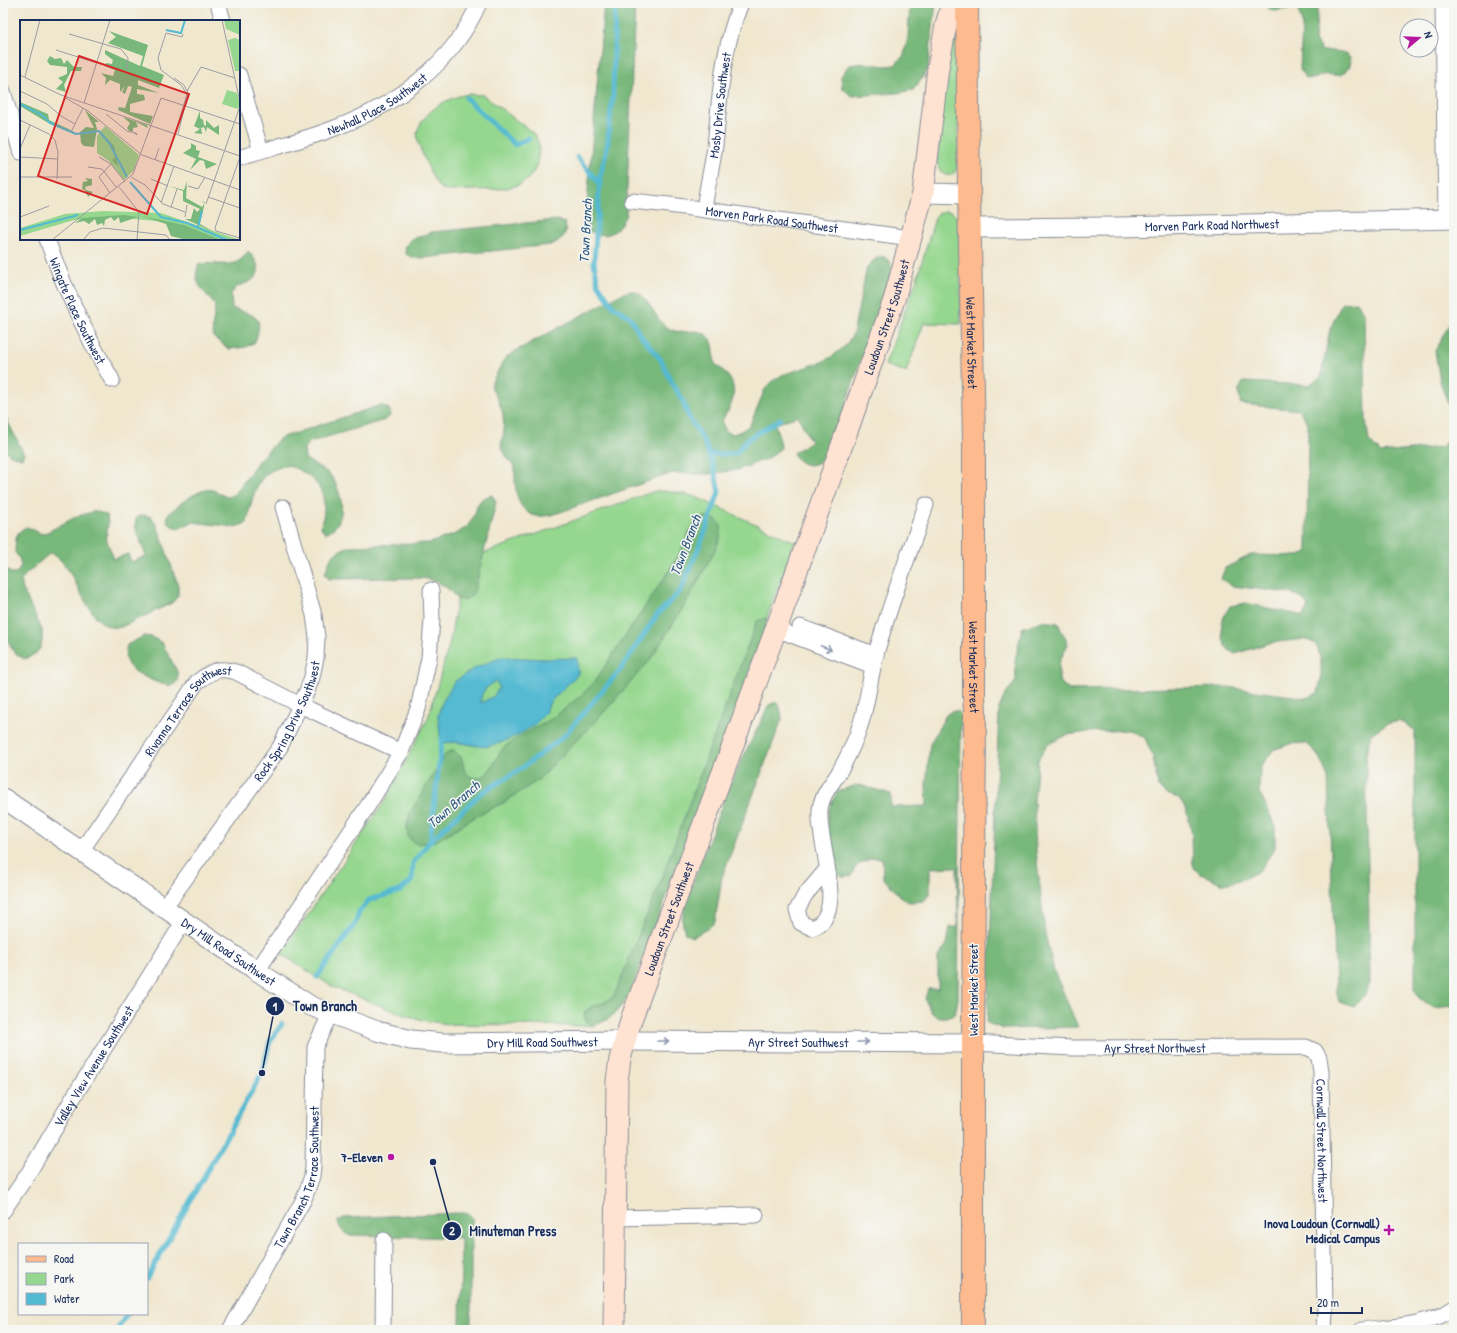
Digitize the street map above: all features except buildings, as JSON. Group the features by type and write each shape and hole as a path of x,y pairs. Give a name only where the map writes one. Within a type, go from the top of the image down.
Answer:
{"main road":[{"name":"Loudoun Street Southwest","path":"614,1330 617,1081 624,1041 778,624 894,300 923,193 938,68 946,25 952,3"},
{"name":"West Market Street","path":"967,3 974,441 975,712 973,1330"}],"street":[{"path":"218,3 223,20"},
{"name":"Newhall Place Southwest","path":"240,158 336,128 361,117 407,90 434,68 449,53 473,17 479,3"},
{"name":"Mosby Drive Southwest","path":"704,209 714,148 721,77 732,24 741,3"},
{"path":"1443,3 1450,219"},
{"path":"240,78 261,151"},
{"path":"3,91 20,150"},
{"path":"923,193 969,194"},
{"name":"Morven Park Road Southwest","path":"632,202 704,209 911,238"},
{"name":"Morven Park Road Northwest","path":"970,228 1119,227 1450,219"},
{"name":"Wingate Place Southwest","path":"47,240 74,309 112,380"},
{"path":"827,869 820,830 819,816 821,803 826,791 839,772 861,724 875,661 926,505"},
{"name":"Rock Spring Drive Southwest","path":"164,908 280,747 312,677 316,658 317,637 314,615 283,507"},
{"path":"257,971 367,807 401,752 418,709 429,658 432,619 431,590"},
{"path":"778,624 875,661"},
{"name":"Rivanna Terrace Southwest","path":"81,851 197,682 211,672 225,668 236,672 401,752"},
{"name":"Dry Mill Road Southwest","path":"3,798 257,971 311,1006 330,1014 377,1031 411,1040 434,1043 624,1041"},
{"name":"Valley View Avenue Southwest","path":"3,1211 28,1174 73,1098 184,921"},
{"name":"Town Branch Terrace Southwest","path":"230,1330 304,1199 312,1176 315,1047 330,1014"},
{"name":"Ayr Street Southwest","path":"624,1041 973,1043"},
{"name":"Ayr Street Northwest","path":"973,1043 1073,1048 1306,1048 1315,1051 1319,1058 1321,1071"},
{"name":"Cornwall Street Northwest","path":"1321,1071 1325,1310 1324,1330"},
{"path":"615,1218 756,1216"},
{"path":"383,1330 384,1240"},
{"path":"1362,1330 1407,1325 1450,1312 1454,1308"}],"green space":[{"path":"604,3 635,3 626,214 620,226 616,230 612,233 602,235 589,231 587,223 587,203"},
{"path":"910,3 936,3 928,68 921,80 913,90 897,93 852,96 842,88 841,76 849,65 865,63 884,66 895,65 904,55 908,37"},
{"path":"1263,3 1318,3 1315,41 1322,51 1341,52 1349,56 1351,60 1347,70 1340,75 1325,75 1314,79 1305,78 1300,69 1302,24 1298,9 1291,8 1272,11"},
{"path":"959,13 958,167 952,174 945,175 940,170 937,160 947,64"},
{"path":"468,94 483,95 532,132 536,138 539,150 535,169 530,177 522,183 503,189 450,191 440,188 431,174 420,148 417,136 418,129 432,110 453,98"},
{"path":"945,211 953,213 959,219 961,324 924,323 906,372 885,365 917,279 935,218 939,213"},
{"path":"557,220 565,223 565,231 563,237 550,245 423,258 414,258 406,254 405,248 410,240 432,232"},
{"path":"248,251 258,267 257,275 248,283 237,287 231,294 232,308 252,315 256,318 259,326 258,333 255,342 246,347 229,349 213,337 212,329 215,305 200,287 196,277 197,271 199,264 232,264 243,257"},
{"path":"879,257 885,257 890,262 892,268 891,273 830,450 822,460 812,465 802,463 793,453 811,442 798,416 775,424 781,448 769,458 737,470 708,474 672,473 552,515 536,516 523,508 517,496 515,468 501,447 504,431 503,414 492,389 492,382 505,358 623,293 631,291 636,292 641,295 661,322 671,330 683,332 694,331 704,333 709,337 713,346 715,364 726,373 732,384 732,402 722,423 726,431 733,434 750,425 765,389 773,381 782,375 822,362 833,356 846,345 853,334 867,267"},
{"path":"1356,302 1364,313 1366,420 1369,441 1381,453 1442,447 1452,435 1451,413 1440,381 1435,351 1451,321 1454,319 1454,1006 1434,1008 1420,999 1415,990 1415,730 1399,721 1386,724 1371,734 1366,754 1370,983 1364,997 1354,1007 1339,1002 1336,988 1328,778 1322,763 1314,751 1306,743 1290,744 1273,750 1260,768 1259,791 1275,826 1275,848 1260,870 1244,879 1224,884 1201,874 1193,868 1192,833 1186,809 1179,798 1168,795 1158,787 1153,757 1145,738 1129,730 1088,732 1067,735 1047,745 1038,760 1034,800 1036,851 1045,934 1054,971 1078,1027 1004,1029 987,1023 999,708 1006,693 1016,681 1015,661 1022,628 1042,621 1058,623 1068,644 1059,663 1059,681 1069,690 1227,687 1306,698 1318,693 1321,668 1320,656 1316,644 1305,639 1269,643 1235,654 1226,648 1224,641 1222,622 1230,606 1246,603 1303,616 1308,606 1303,599 1291,593 1232,586 1221,579 1225,568 1251,555 1299,556 1307,552 1308,423 1299,410 1241,404 1238,392 1243,382 1309,385 1321,377 1330,329 1342,303"},
{"path":"381,405 389,409 391,415 385,420 310,442 304,448 305,458 331,476 341,499 341,516 333,529 325,533 321,527 324,505 320,488 308,475 288,465 273,470 261,479 254,493 247,523 235,527 192,522 180,528 174,527 168,523 167,515 195,494 202,491 213,490 228,497 236,493 258,461 280,438"},
{"path":"3,412 24,454 22,458 10,455 3,448"},
{"path":"655,491 666,491 698,498 795,542 625,998 615,1011 602,1022 581,1026 447,1024 427,1021 404,1015 333,987 281,954 385,801 428,718 450,642 462,570 468,559"},
{"path":"492,495 496,501 495,507 475,589 471,596 464,600 457,599 442,584 427,579 329,579 325,574 333,556 350,546 429,543 456,534 467,527 474,516 478,504 483,498"},
{"path":"95,511 107,515 108,525 106,538 114,559 128,554 131,562 146,556 135,527 136,518 143,515 151,517 157,525 178,585 178,596 172,603 121,627 109,627 99,620 91,610 60,559 50,553 21,580 23,590 42,630 40,649 30,657 24,659 14,652 3,632 3,568 12,574 18,572 21,565 15,552 16,537 20,531 27,527 42,534 74,518"},
{"path":"708,516 720,524 721,534 718,544 689,598 651,659 604,712 538,780 505,802 480,814 436,841 416,844 408,837 407,825 410,813 447,752 454,751 461,757 468,775 475,778 481,777 485,775 506,746 554,717 593,684 680,553 691,528 697,520"},
{"path":"767,618 766,629 630,994 614,1014 604,1021 591,1026 585,1019 584,1013 591,1007 603,1003 614,996 659,885 757,621"},
{"path":"144,636 152,637 162,643 177,671 178,680 175,684 166,685 154,681 136,672 129,666 125,656 127,645"},
{"path":"776,702 780,707 782,719 722,877 715,922 707,929 692,937 685,934 682,920 688,896 729,786 769,705"},
{"path":"952,711 958,711 961,715 958,1000 955,1014 946,1017 937,1017 931,1012 925,999 928,989 938,989 938,957 947,944 950,927 958,927 957,867 930,868 930,894 924,901 909,902 903,899 883,878 882,858 872,858 857,865 851,876 843,877 837,874 830,851 827,824 829,809 837,792 859,785 891,794 891,807 927,806 926,785 930,744 946,715"},
{"path":"468,1213 473,1218 471,1226 471,1330 460,1330 461,1238 348,1235 341,1229 338,1221 344,1218"}],"water":[{"path":"502,657 545,659 577,658 578,674 550,702 544,715 533,726 518,735 500,743 485,747 455,742 441,743 438,716 442,703 454,682 475,668","holes":["496,681 499,688 494,696 481,703 483,692 487,687"]}],"waterway":[{"name":"Town Branch","path":"317,977 355,924 359,912 369,900 400,891 412,881 413,863 430,841 481,793 518,771 564,736 621,669 657,615 681,590 706,530 719,492 714,469 704,441 689,418 682,399 661,360 641,336 630,317 613,306 598,284 594,263 600,177 607,148 613,93 615,3"},
{"path":"466,98 515,145 529,138"},
{"path":"577,157 600,184"},
{"path":"710,454 735,454 748,439 780,419"},
{"path":"430,841 442,738"},
{"name":"Town Branch","path":"148,1276 262,1073 270,1041 282,1024"},
{"name":"Town Branch","path":"117,1330 126,1315"}],"place":[{"name":"Town Branch","path":"262,1073"},
{"name":"7-Eleven","path":"391,1157"},
{"name":"Minuteman Press","path":"433,1162"},
{"name":"Inova Loudoun (Cornwall) Medical Campus","path":"1389,1230"}]}
